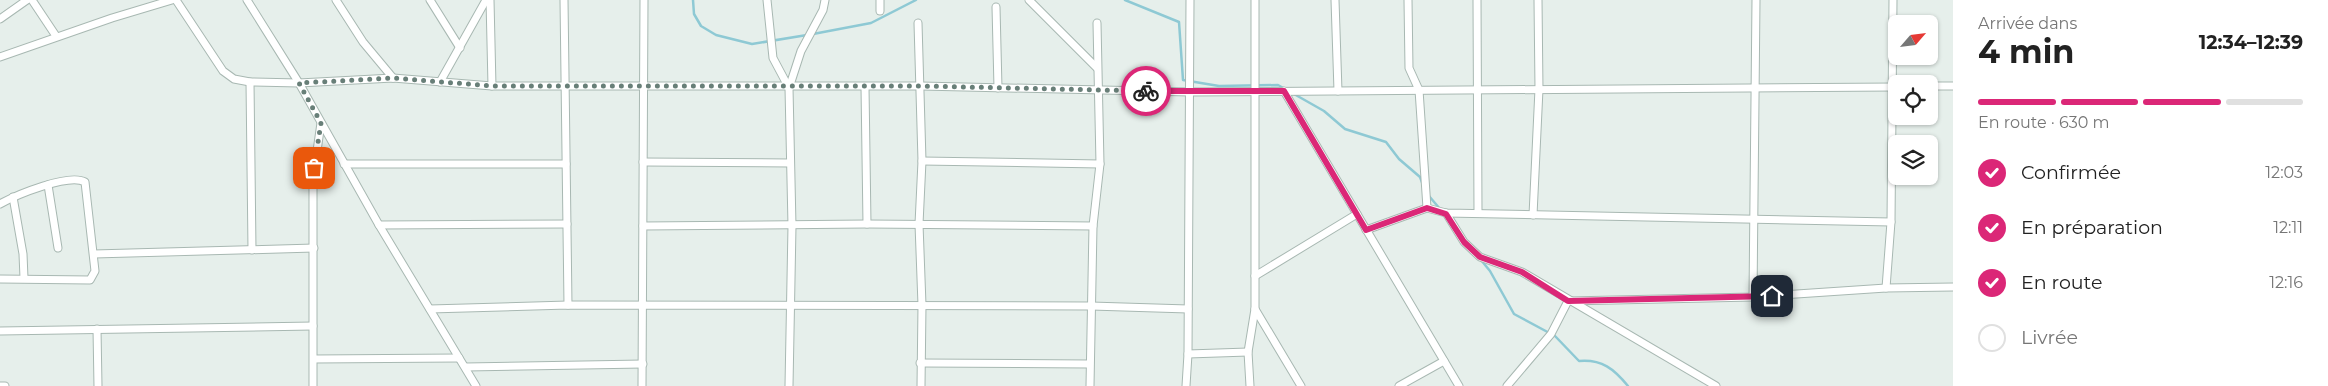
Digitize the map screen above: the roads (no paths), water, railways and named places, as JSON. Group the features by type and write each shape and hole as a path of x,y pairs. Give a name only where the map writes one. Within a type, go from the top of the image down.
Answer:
{"street":[{"path":"0,19 27,0"},
{"path":"32,0 56,36"},
{"path":"0,57 56,36 172,0"},
{"path":"176,0 223,71 234,79 250,82 299,83 393,78 492,86 789,88 920,86 1190,92 1888,87"},
{"path":"247,0 299,83 344,164 476,386"},
{"path":"430,0 460,48"},
{"path":"440,82 486,0"},
{"path":"490,0 492,86"},
{"path":"564,0 568,304"},
{"path":"642,386 644,0"},
{"path":"767,0 774,58 789,88"},
{"path":"790,386 792,226 789,88 801,51 823,10 825,0"},
{"path":"880,0 880,11"},
{"path":"1029,0 1097,68"},
{"path":"1186,386 1188,354 1190,0"},
{"path":"1250,386 1248,352 1255,309 1255,0"},
{"path":"1335,0 1338,91"},
{"path":"1408,0 1409,68 1419,90 1427,208"},
{"path":"1477,0 1478,213"},
{"path":"1533,215 1539,89 1538,0"},
{"path":"1753,297 1756,0"},
{"path":"1894,0 1894,75"},
{"path":"339,2 363,42 393,78"},
{"path":"996,7 998,88"},
{"path":"1090,386 1093,226 1100,164 1100,91 1097,68 1097,22"},
{"path":"918,23 922,161 919,224 922,306 921,386"},
{"path":"250,82 252,250"},
{"path":"1938,86 1953,86"},
{"path":"865,87 867,224"},
{"path":"1284,91 1459,386"},
{"path":"313,386 314,168 321,123"},
{"path":"1886,288 1891,222 1893,125"},
{"path":"922,161 1100,164"},
{"path":"643,162 790,163"},
{"path":"344,164 566,164"},
{"path":"0,204 13,197 48,185 78,179 85,182 95,271 90,280 0,279"},
{"path":"48,185 58,248"},
{"path":"13,197 23,254 24,278"},
{"path":"1366,230 1427,208 1446,214 1478,213 1891,222"},
{"path":"1255,276 1357,214"},
{"path":"1446,214 1464,242 1480,257 1522,272 1568,301 1716,386"},
{"path":"380,225 567,224"},
{"path":"643,226 867,224 1093,226"},
{"path":"94,254 314,248"},
{"path":"1568,301 1753,297 1886,288 1953,287"},
{"path":"1507,386 1551,334 1568,301"},
{"path":"430,309 568,304 1188,308"},
{"path":"1255,309 1301,386"},
{"path":"0,332 314,326"},
{"path":"97,329 98,386"},
{"path":"1188,354 1248,352"},
{"path":"314,359 459,358"},
{"path":"1400,386 1444,361"},
{"path":"920,363 1089,364"},
{"path":"466,368 643,364"},
{"path":"0,386 6,386"}],"waterway":[{"path":"693,0 694,14 701,26 716,35 752,44 807,35"},
{"path":"813,34 871,23 916,0"},
{"path":"1125,0 1179,22 1183,80 1219,86 1278,85 1285,89"},
{"path":"1294,94 1324,111 1345,129 1386,142 1399,159 1420,177 1423,185"},
{"path":"1429,196 1440,209"},
{"path":"1481,260 1490,271 1514,314 1555,336 1579,361 1594,362 1607,366 1628,386"}]}
